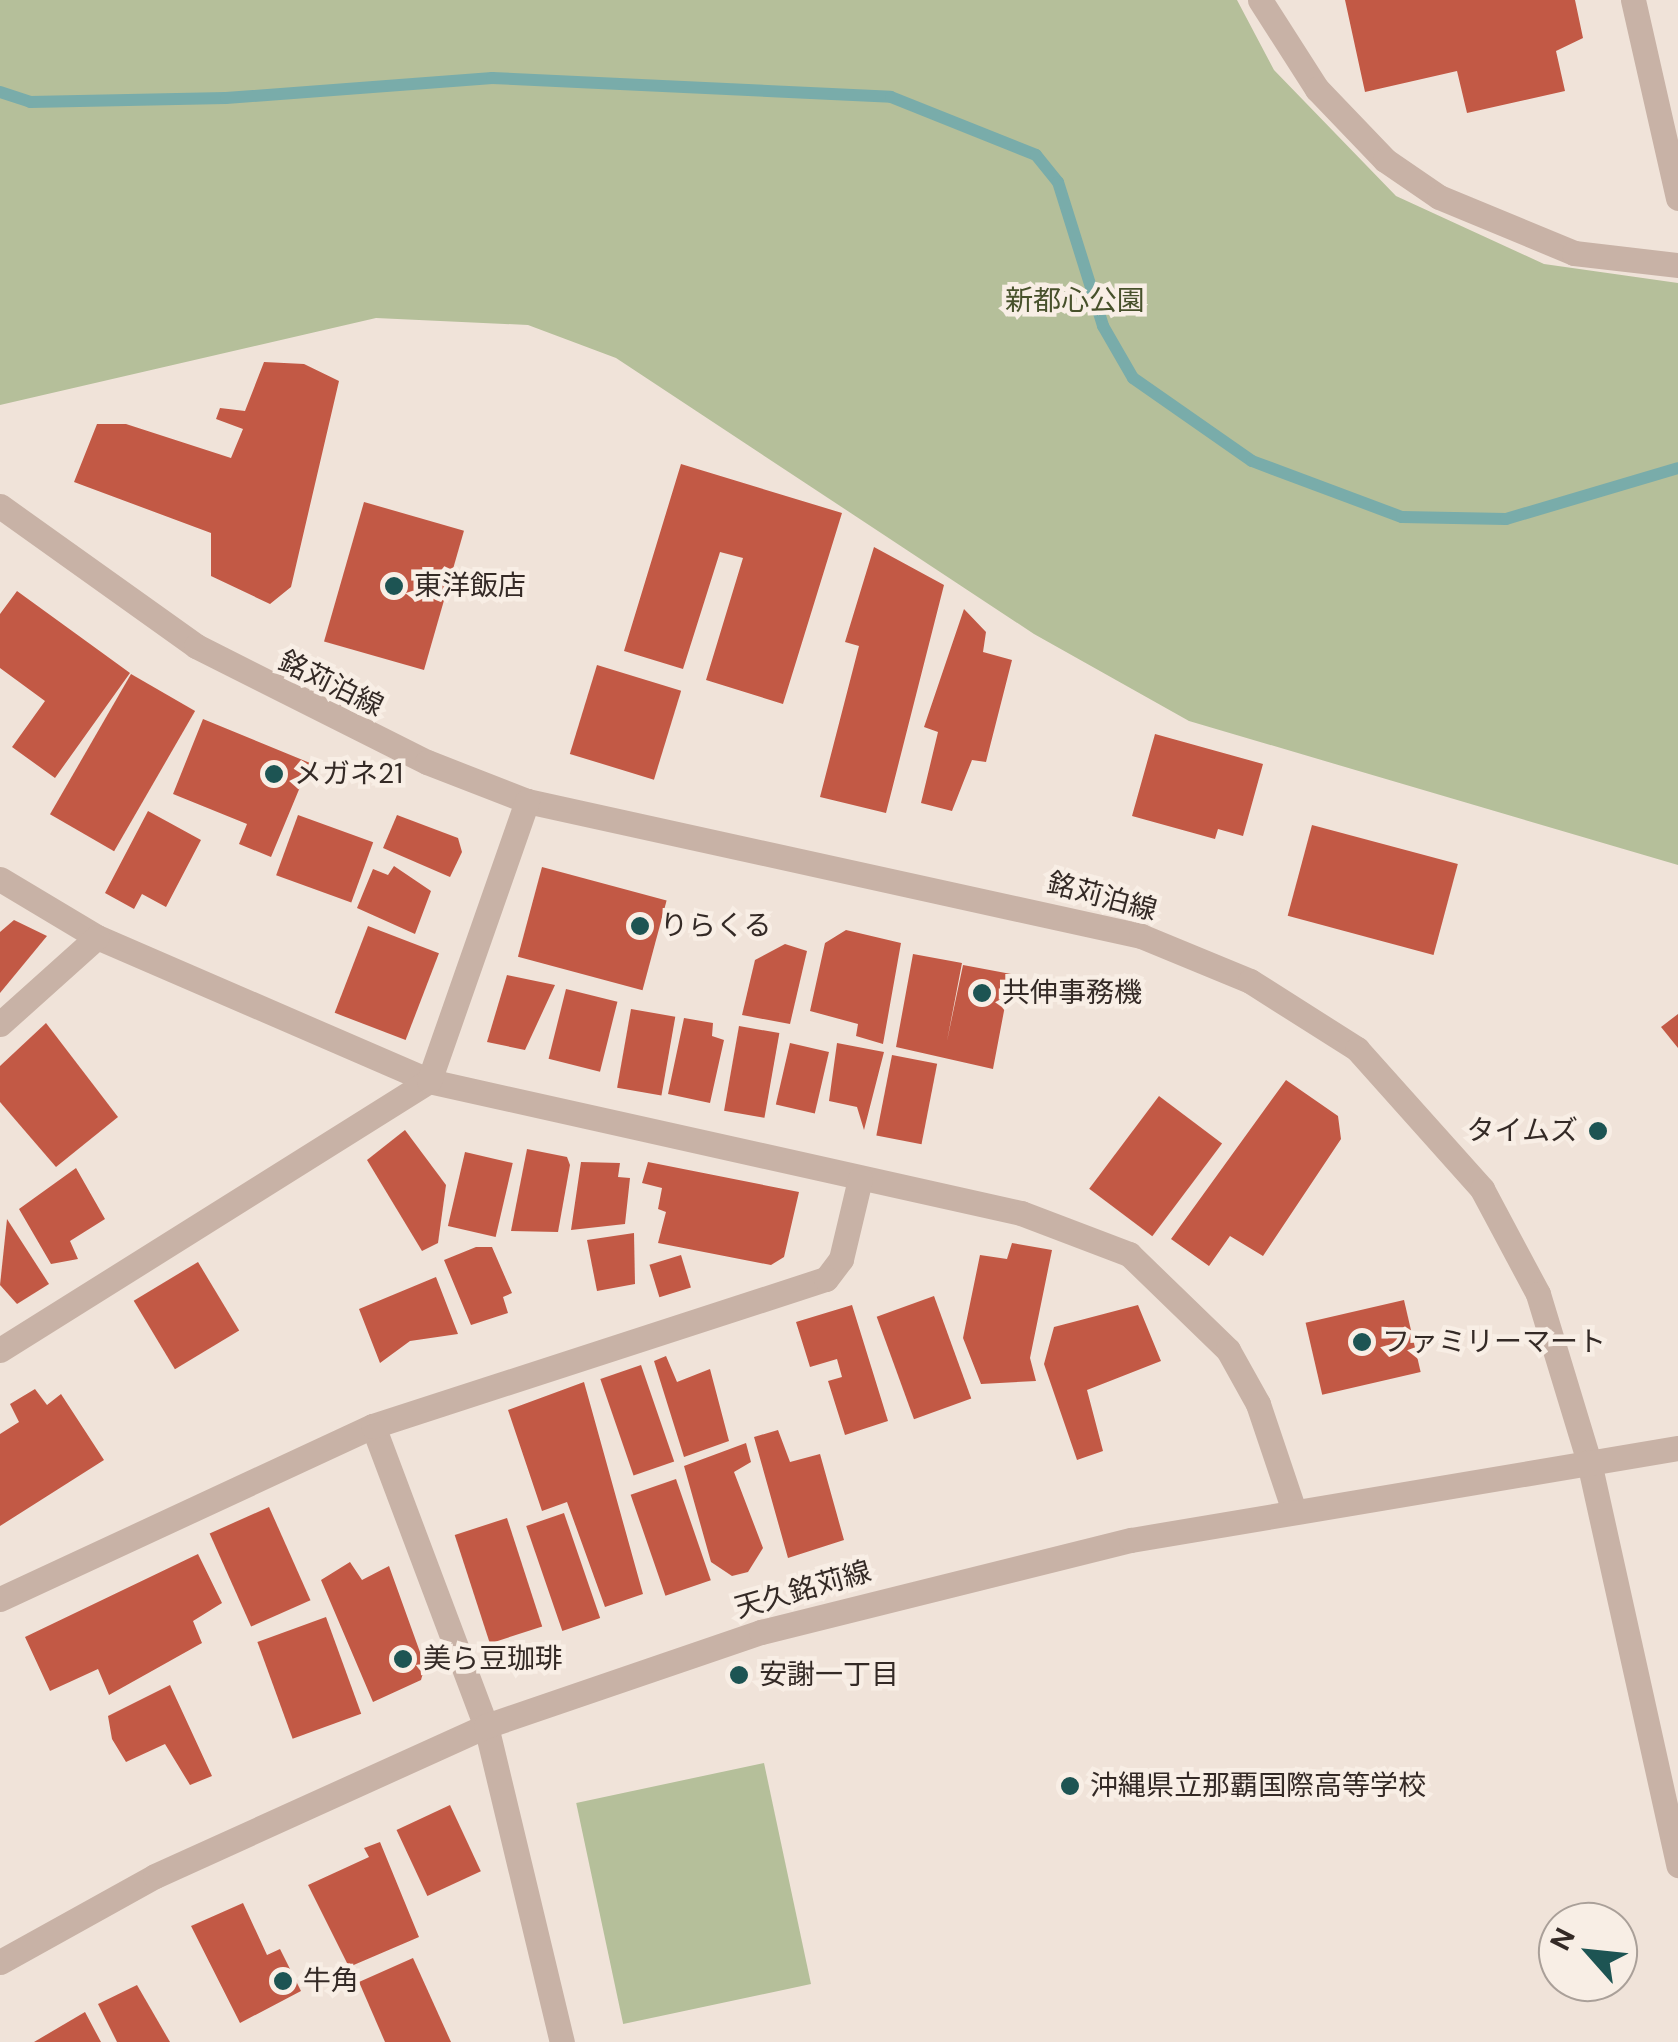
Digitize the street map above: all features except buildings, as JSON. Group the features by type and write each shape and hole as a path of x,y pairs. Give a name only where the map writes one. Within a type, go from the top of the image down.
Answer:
{"street":[{"path":"1260,0 1316,89 1385,160 1439,196 1574,253 1678,265"},
{"path":"1633,0 1678,198"},
{"name":"銘苅泊線","path":"0,506 240,671 527,801 1088,920 1194,955 1309,1014 1404,1094 1482,1189 1538,1294 1590,1462 1678,1865"},
{"path":"0,1350 429,1081 527,801"},
{"path":"0,879 97,937 429,1081 1021,1213 1129,1254 1228,1350 1258,1404 1294,1512"},
{"path":"0,1024 97,937"},
{"path":"0,1599 373,1426 826,1279 841,1259 860,1179"},
{"path":"373,1426 486,1726 562,2042"},
{"name":"天久銘苅線","path":"0,1962 155,1876 486,1726 883,1597 1294,1512 1678,1448"}],"green space":[{"name":"新都心公園","path":"0,0 1237,0 1274,70 1396,196 1544,264 1678,283 1678,865 1189,721 1034,634 616,358 528,325 376,318 0,405"},
{"path":"764,1763 811,1984 623,2024 576,1803"}],"waterway":[{"path":"0,92 30,102 226,98 492,78 891,97 1036,155 1058,182 1103,326 1133,378 1252,461 1402,517 1506,519 1678,468"}],"place":[{"name":"東洋飯店","path":"394,586"},
{"name":"メガネ21","path":"274,774"},
{"name":"りらくる","path":"640,926"},
{"name":"共伸事務機","path":"982,993"},
{"name":"タイムズ","path":"1598,1131"},
{"name":"ファミリーマート","path":"1362,1342"},
{"name":"美ら豆珈琲","path":"403,1659"},
{"name":"安謝一丁目","path":"739,1675"},
{"name":"沖縄県立那覇国際高等学校","path":"1070,1786"},
{"name":"牛角","path":"283,1981"}]}
